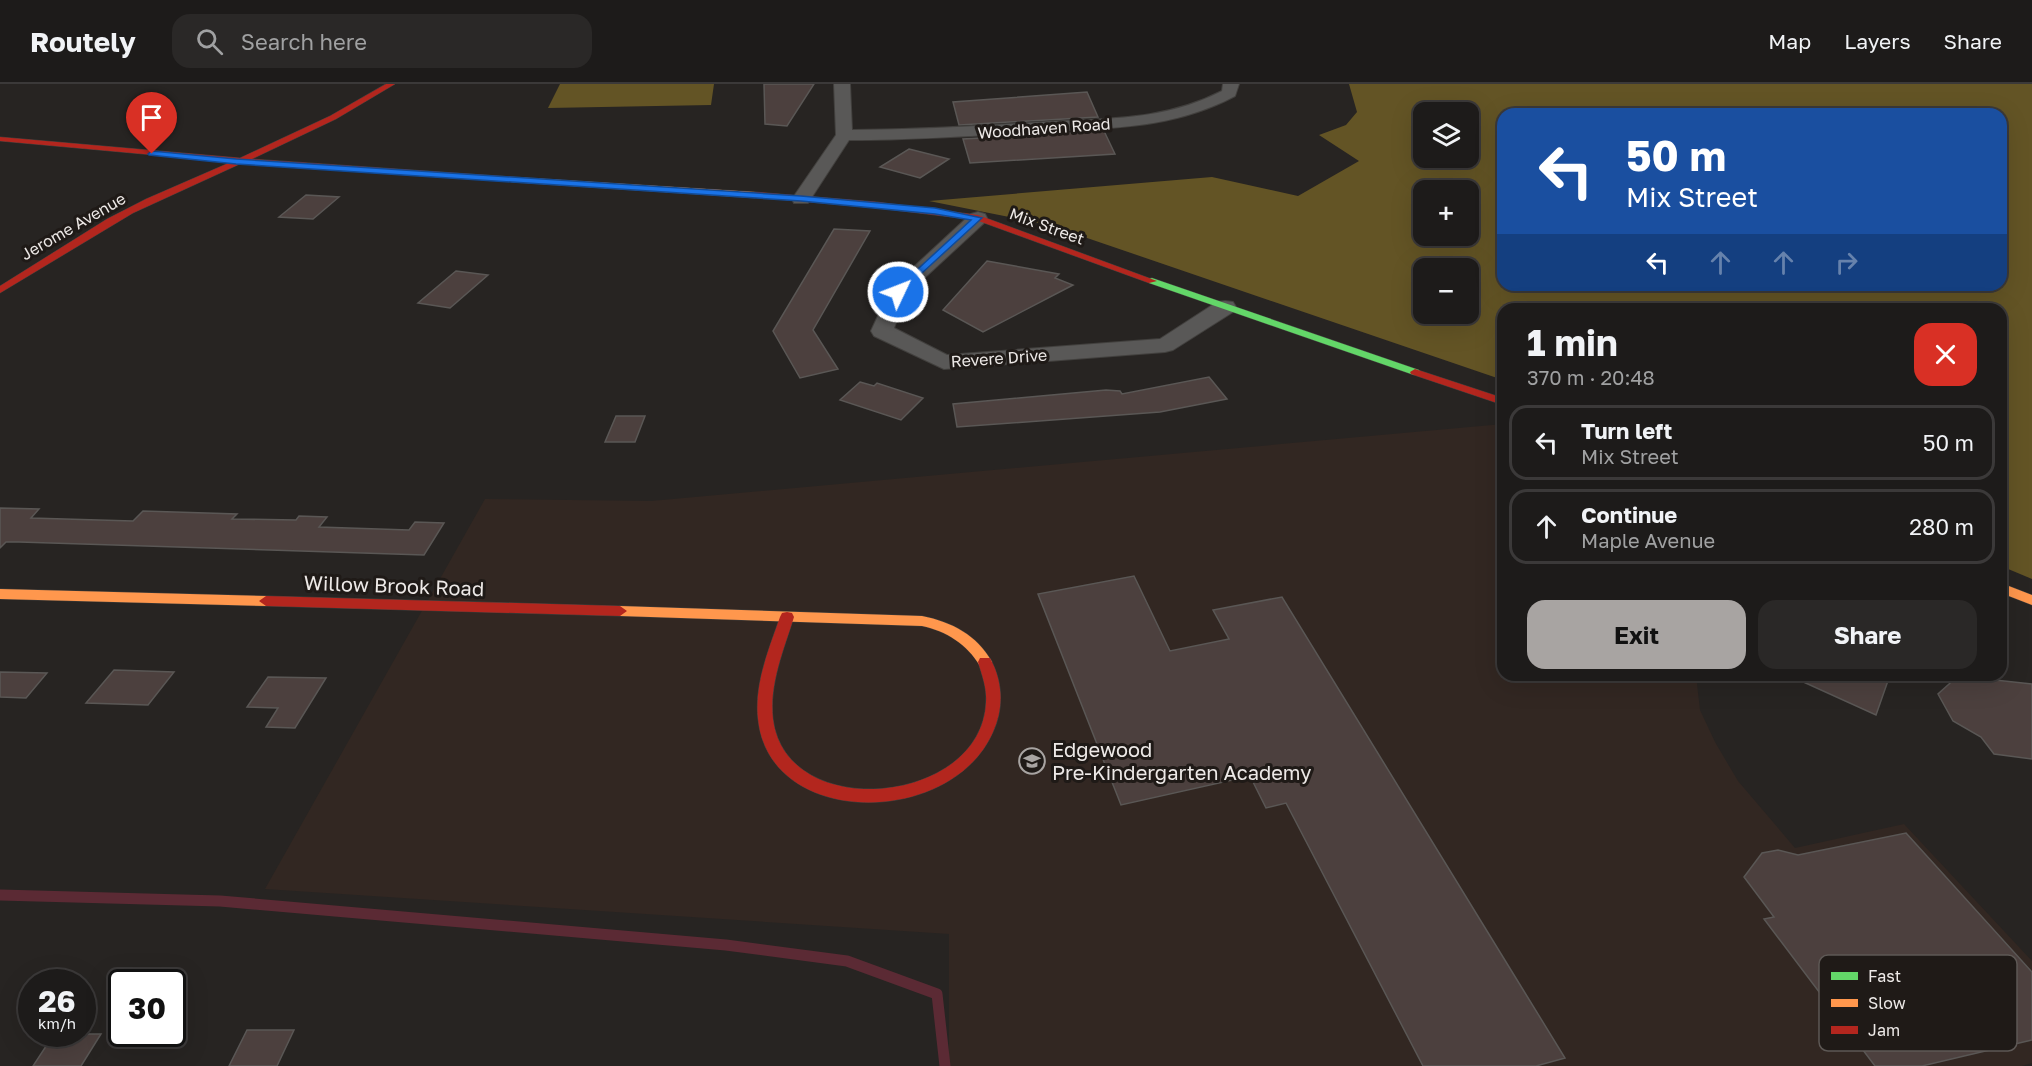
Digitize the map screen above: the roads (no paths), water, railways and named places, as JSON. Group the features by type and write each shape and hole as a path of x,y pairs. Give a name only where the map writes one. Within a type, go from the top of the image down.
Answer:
{"main road":[{"name":"Jerome Avenue","path":"0,290 101,226 147,202 360,104 391,84"},
{"name":"Mix Street","path":"0,139 236,162 801,199 935,211 978,218 1225,307 1497,400"},
{"path":"2007,590 2032,600"},
{"name":"Willow Brook Road","path":"0,594 902,619 932,622 958,634 976,649 989,666 997,690 995,714 984,741 962,765 932,784 896,795 857,796 820,788 797,776 779,759 769,740 764,720 766,697 787,616"}],"street":[{"path":"801,199 844,135 842,84"},
{"name":"Woodhaven Road","path":"844,135 923,135 1134,122 1179,116 1208,107 1229,93 1231,84"},
{"name":"Revere Drive","path":"978,218 898,292 882,331 944,362 1164,345 1225,307"}],"waterway":[{"path":"0,895 220,901 726,945 847,961 937,994 945,1066"}],"place":[{"name":"Edgewood Pre-Kindergarten Academy","path":"1032,761"}]}
